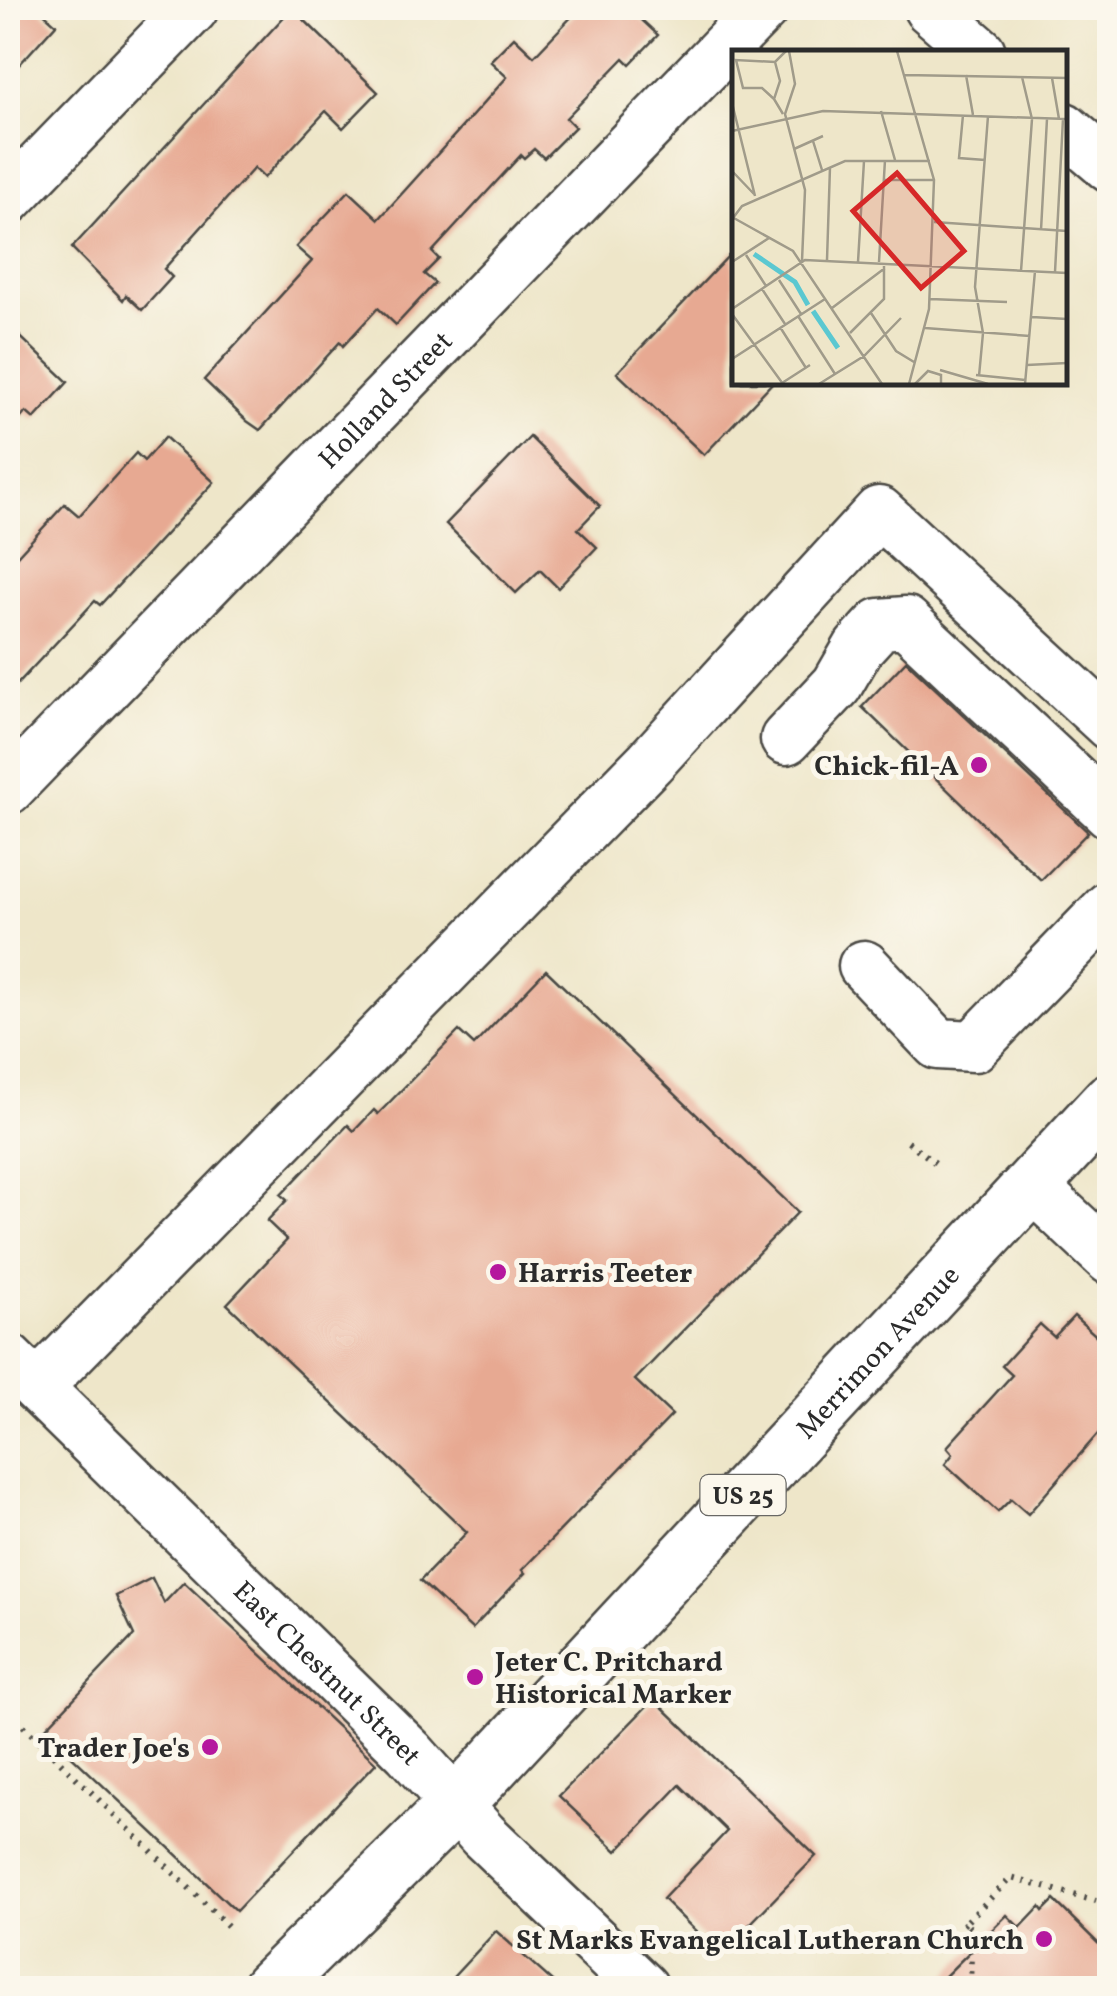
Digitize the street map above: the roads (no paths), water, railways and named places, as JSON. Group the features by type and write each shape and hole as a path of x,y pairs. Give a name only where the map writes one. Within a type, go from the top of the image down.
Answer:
{"main road":[{"name":"Merrimon Avenue","path":"270,1988 454,1805 1110,1102"}],"street":[{"path":"8,198 194,8"},
{"name":"Holland Street","path":"8,789 762,8"},
{"path":"929,8 978,50"},
{"path":"1067,131 1110,168"},
{"path":"22,1373 650,762 880,512 1110,725"},
{"path":"786,738 836,685 859,647 880,624 906,622 1110,813"},
{"path":"864,966 938,1044 974,1046 1110,906"},
{"path":"1032,1186 1110,1259"},
{"name":"East Chestnut Street","path":"22,1373 409,1752 454,1805 643,1988"}],"place":[{"name":"Chick-fil-A","path":"979,765"},
{"name":"Harris Teeter","path":"498,1272"},
{"name":"Jeter C. Pritchard Historical Marker","path":"475,1677"},
{"name":"Trader Joe's","path":"210,1747"},
{"name":"St Marks Evangelical Lutheran Church","path":"1044,1939"}]}
